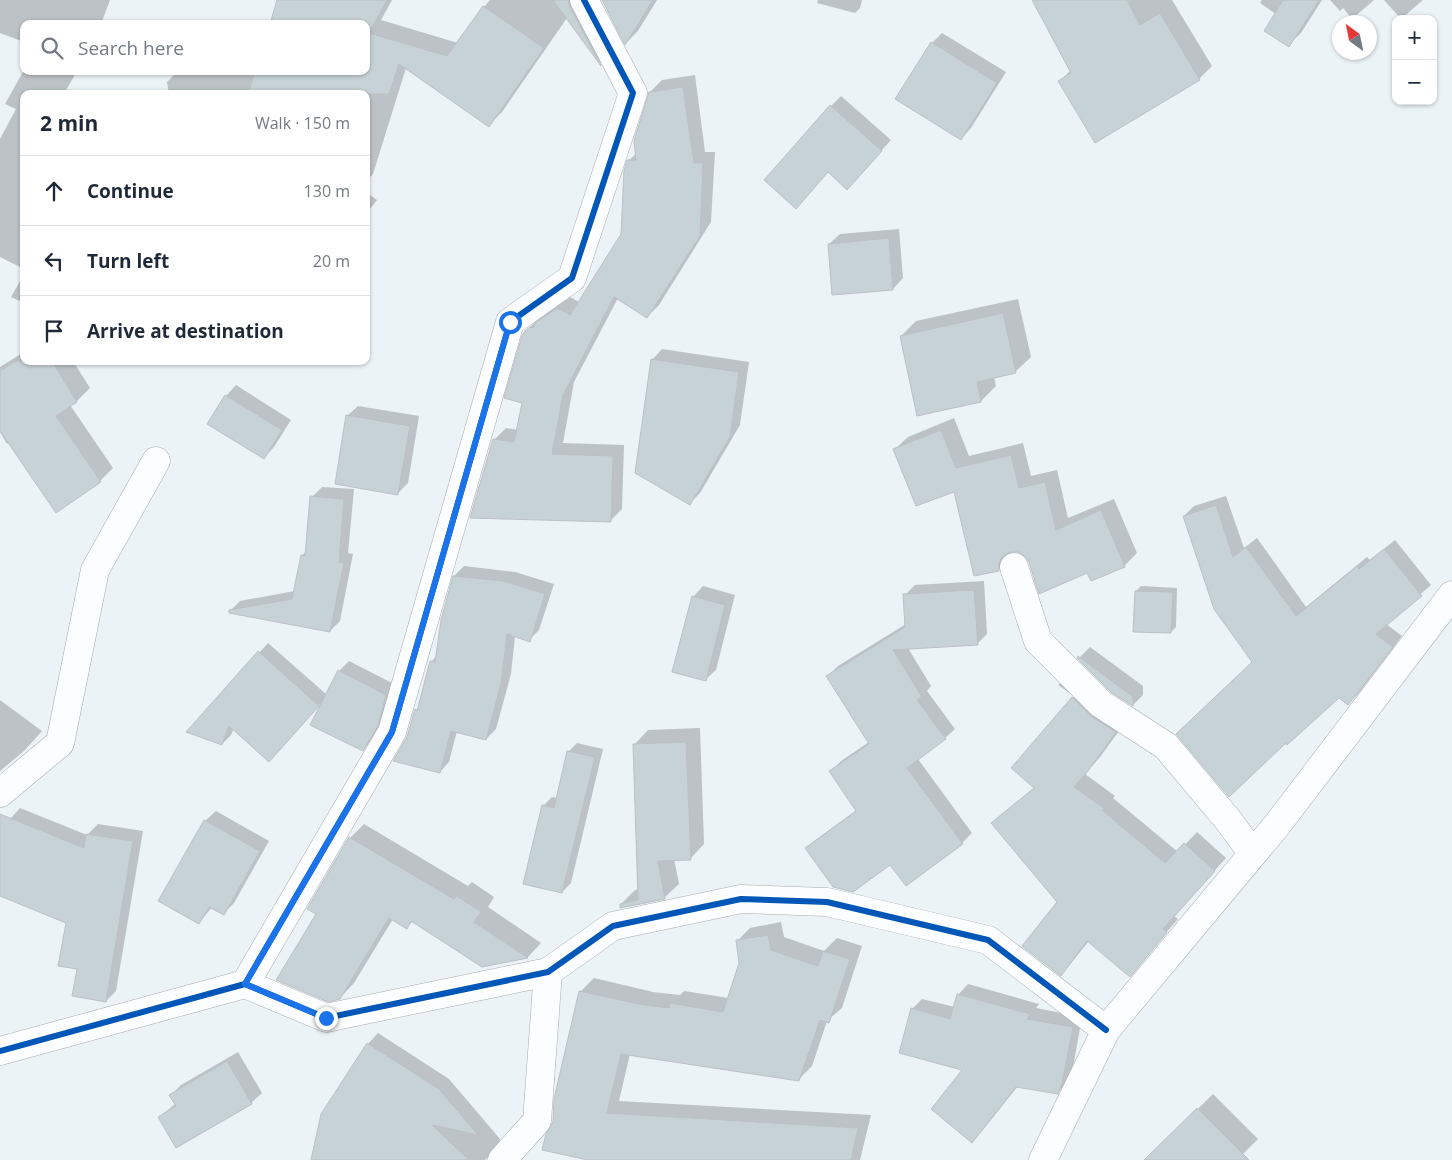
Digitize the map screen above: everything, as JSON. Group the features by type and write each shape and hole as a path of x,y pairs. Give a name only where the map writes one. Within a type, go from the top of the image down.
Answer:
{"street":[{"path":"245,984 392,732 510,322 572,278 633,92 584,0"},
{"path":"0,793 60,743 95,570 156,461"},
{"path":"1014,567 1038,641 1101,704 1166,746 1228,820 1253,854"},
{"path":"1043,1160 1106,1030 1277,825 1452,595"},
{"path":"0,1051 245,984 326,1018 548,972 612,926 741,899 827,902 988,940 1106,1030"},
{"path":"502,1160 537,1122 548,972"}],"building":[{"path":"277,0 387,0 370,31 370,20 271,20"},
{"path":"553,0 568,0 601,66"},
{"path":"602,0 653,0 625,45"},
{"path":"1032,0 1127,0 1140,25 1160,13 1200,80 1095,143 1058,81 1071,73"},
{"path":"1283,0 1319,0 1289,47 1264,31"},
{"path":"483,6 544,48 489,127 399,64 389,94 370,94 370,90 249,90 254,75 370,75 370,33 447,56"},
{"path":"931,42 997,83 961,140 895,99"},
{"path":"683,87 694,163 703,163 700,236 647,318 614,297 563,395 552,454 613,456 611,522 470,518 493,439 514,442 522,403 504,398 522,336 530,327 533,328 535,323 557,308 570,315 621,234 624,171 627,160 636,160 634,141 649,92"},
{"path":"830,105 882,151 847,190 828,172 796,209 764,180"},
{"path":"889,238 893,290 832,295 828,244"},
{"path":"1003,313 1016,373 977,382 981,402 917,416 900,336"},
{"path":"651,359 739,372 730,437 690,505 635,473"},
{"path":"16,361 20,361 20,365 54,365 77,402 56,416 101,482 56,513 0,431 0,371"},
{"path":"225,395 282,430 264,459 207,424"},
{"path":"346,415 410,426 398,495 335,484"},
{"path":"941,430 956,468 1011,455 1019,488 1045,482 1056,530 1101,510 1125,567 1091,581 1087,573 1039,594 1029,562 1025,556 1018,552 1010,552 1002,557 999,571 974,576 954,492 916,506 893,449"},
{"path":"310,496 344,499 339,562 344,563 330,632 229,613 229,610 292,599 301,555 305,556"},
{"path":"1216,505 1233,557 1246,547 1296,616 1357,566 1359,569 1384,549 1422,596 1376,634 1393,647 1348,705 1339,698 1287,745 1286,743 1229,797 1176,734 1252,662 1214,609 1183,516"},
{"path":"453,576 504,581 545,594 530,642 507,634 501,684 486,740 451,731 440,773 393,761 407,737 415,709 417,711 430,661 435,662 441,620"},
{"path":"974,590 978,645 893,650 922,697 917,700 946,739 907,768 963,844 906,886 890,865 853,892 833,887 805,848 856,811 829,771 869,744 826,676 905,627 903,594"},
{"path":"1135,591 1173,592 1171,633 1133,632"},
{"path":"692,596 725,605 706,681 672,672"},
{"path":"258,651 319,706 269,762 229,726 222,745 186,732"},
{"path":"1078,656 1133,697 1133,706 1111,692 1077,658"},
{"path":"338,670 386,695 378,726 363,751 310,725"},
{"path":"1072,697 1092,717 1116,732 1074,787 1104,808 1102,810 1165,863 1184,843 1215,871 1163,929 1167,932 1130,977 1087,941 1061,976 1022,946 1057,902 991,823 1034,788 1011,768"},
{"path":"686,742 691,860 658,861 665,899 620,908 620,904 638,900 633,744"},
{"path":"567,751 595,757 562,893 523,884 542,805 554,808"},
{"path":"0,814 84,848 86,834 133,841 106,1002 72,996 77,969 58,966 66,923 0,896"},
{"path":"204,820 260,851 224,915 209,907 199,924 158,901"},
{"path":"349,837 454,899 457,896 481,912 474,922 528,958 482,967 411,921 407,929 389,918 340,999 328,1002 276,980 316,914 307,909"},
{"path":"768,935 771,950 818,966 823,951 850,959 829,1023 820,1020 799,1081 621,1054 607,1113 858,1128 851,1160 588,1160 542,1150 546,1134 553,1122 554,1099 579,991 639,1004 669,1008 670,1003 723,1012 739,963 736,940"},
{"path":"957,994 1030,1014 1027,1019 1073,1027 1062,1084 1058,1094 1016,1087 972,1143 931,1109 962,1070 899,1053 911,1008 950,1019"},
{"path":"367,1043 439,1089 478,1135 432,1125 469,1160 311,1160 321,1114"},
{"path":"227,1061 252,1104 176,1148 158,1117 176,1106 169,1095"},
{"path":"1197,1108 1249,1160 1144,1160"}],"cycle path":[{"path":"0,1051 245,984 392,732 510,322 572,278 633,93 584,0"},
{"path":"245,984 326,1018 548,972 613,926 741,899 827,902 988,940 1106,1030"}],"route":[{"path":"326,1018 245,984 392,732 510,322"}]}
